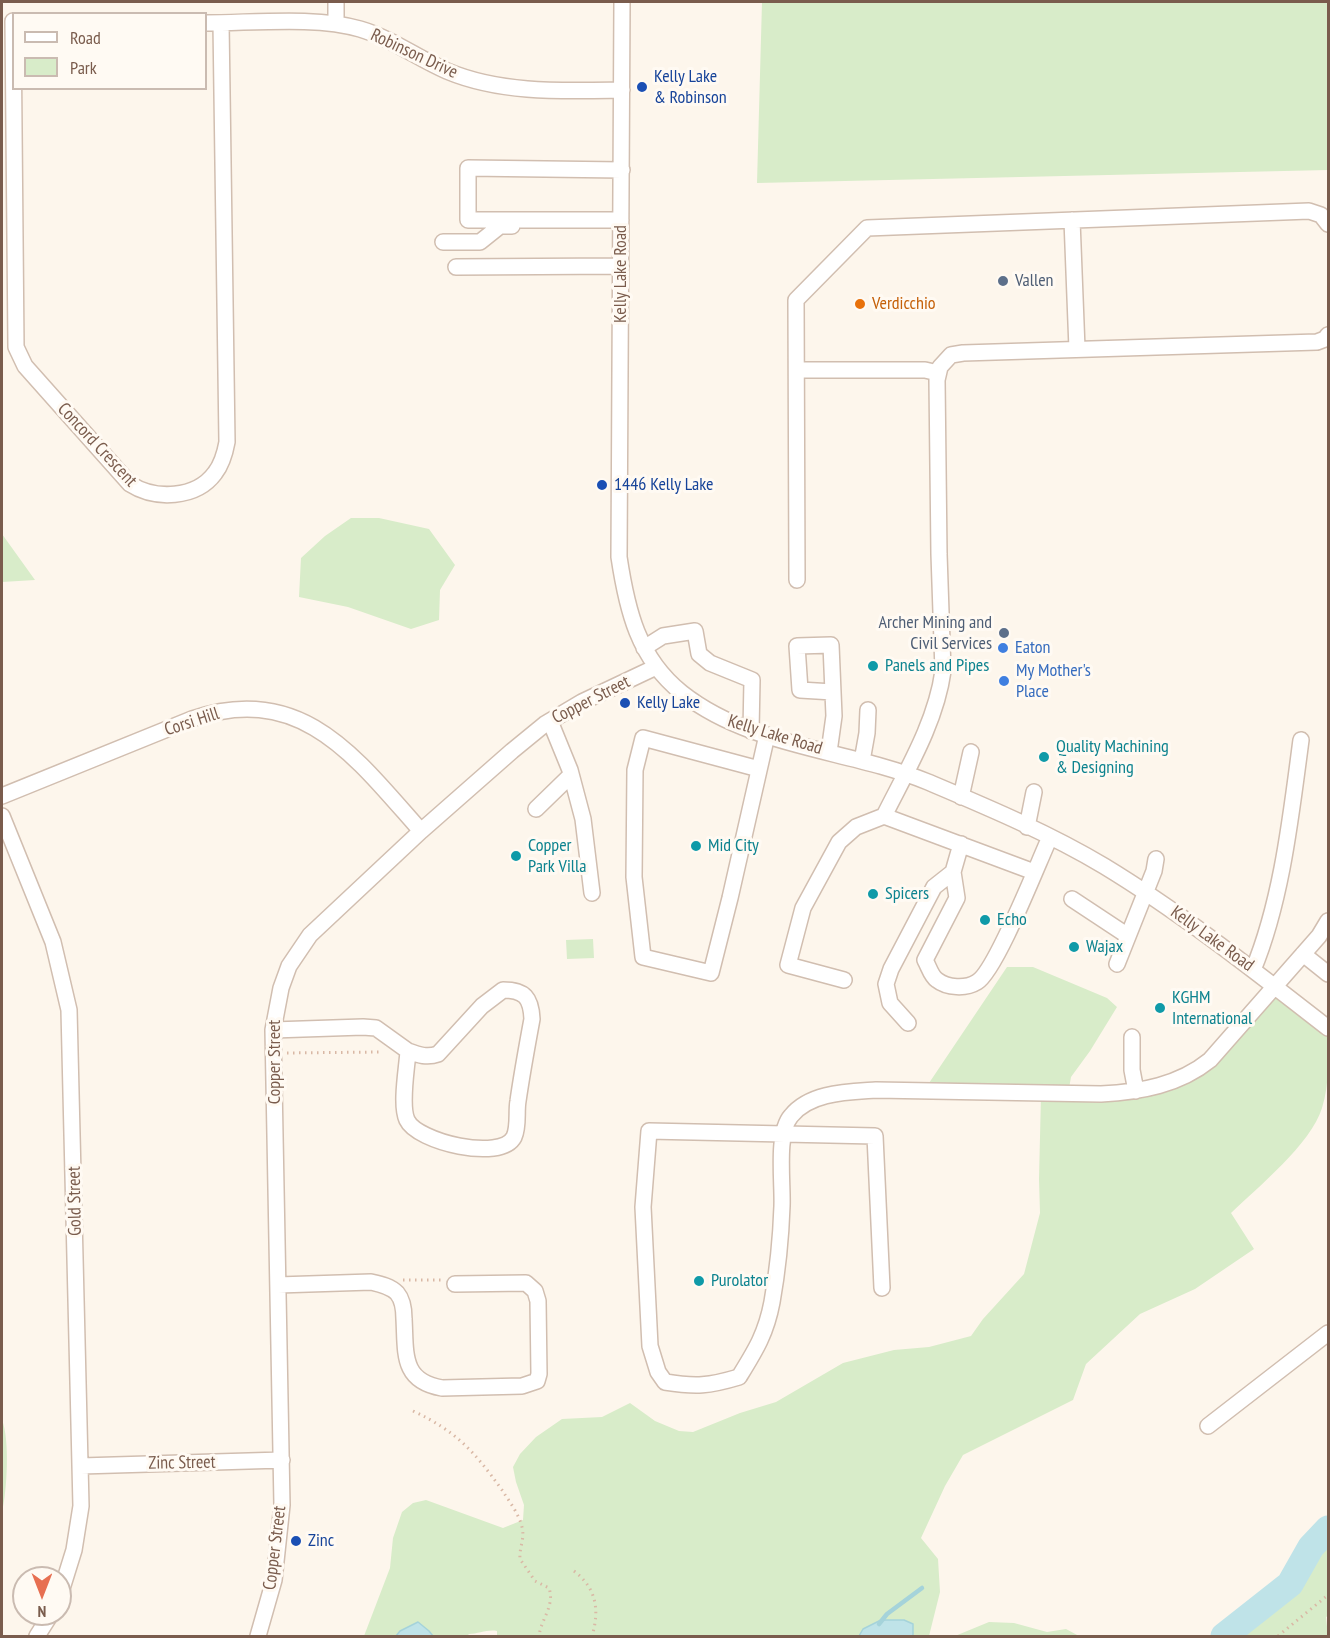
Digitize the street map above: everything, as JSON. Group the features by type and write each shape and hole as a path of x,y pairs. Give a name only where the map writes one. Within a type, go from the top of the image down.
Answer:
{"street":[{"path":"336,2 336,24"},
{"name":"Kelly Lake Road","path":"622,2 619,557 625,598 644,648 656,667 681,693 726,722 905,774 1050,837 1103,866 1145,893 1275,986 1329,1028"},
{"name":"Concord Crescent","path":"9,21 18,356 130,484 140,490 166,494 183,492 208,481 222,461 227,442 221,23"},
{"name":"Robinson Drive","path":"207,22 336,24 361,29 446,70 491,84 532,89 622,90"},
{"path":"621,223 468,220 468,168 622,170"},
{"path":"796,580 796,300 867,228 1309,211 1321,215 1329,224"},
{"path":"1072,220 1077,349"},
{"path":"443,242 480,242 500,226 621,223"},
{"path":"456,267 621,266"},
{"path":"884,816 928,724 943,671 939,554 938,373 945,360 951,355 963,353 1317,342 1329,335"},
{"path":"796,370 925,369 938,373"},
{"path":"644,648 663,636 695,631 699,654 710,663 752,680 751,731"},
{"name":"Copper Street","path":"258,1636 274,1580 282,1505 273,1030 275,1011 289,966 310,935 421,831 512,751 550,721 582,702 656,667"},
{"path":"829,752 834,716 833,692"},
{"name":"Corsi Hill","path":"2,796 192,719 221,711 250,709 292,717 324,733 353,757 421,831"},
{"path":"862,761 868,710"},
{"path":"550,721 572,775 584,819 592,893"},
{"path":"759,769 643,738 635,770 634,865 643,957 711,973 759,769 766,735"},
{"path":"1252,970 1266,938 1289,828 1301,740"},
{"path":"961,797 971,752"},
{"path":"536,809 572,775"},
{"path":"1027,826 1034,792"},
{"name":"Gold Street","path":"2,816 53,942 69,1010 81,1506 78,1533 68,1566"},
{"path":"844,980 788,965 803,908 839,842 856,827 884,816 1034,872"},
{"path":"961,844 953,872 957,898 926,960 935,979 944,984 964,987 978,982 993,963 1050,837"},
{"path":"1117,963 1154,871 1156,859"},
{"path":"908,1023 890,1003 886,984 891,969 934,887 953,872"},
{"path":"1072,899 1128,936"},
{"path":"882,1288 875,1136 784,1133 649,1131 643,1207 650,1346 658,1372 665,1382 687,1386 712,1386 739,1377 760,1344 772,1302 782,1206 784,1133 788,1118 797,1109 813,1100 841,1093 876,1090 1101,1094 1136,1091 1179,1080 1210,1060 1329,921"},
{"path":"1303,954 1329,974"},
{"path":"273,1030 376,1028 408,1051 431,1056 438,1053 498,992 503,990 522,992 532,1008 532,1019 519,1089 513,1138 508,1144 497,1149 464,1146 427,1137 416,1131 404,1112 408,1051"},
{"path":"1132,1037 1132,1070 1136,1091"},
{"path":"278,1285 371,1282 384,1284 397,1293 403,1305 406,1356 412,1373 421,1381 432,1386 442,1388 522,1386 537,1381 539,1374 538,1301 535,1291 526,1283 449,1282"},
{"path":"1208,1426 1329,1333"},
{"name":"Zinc Street","path":"81,1466 282,1461"}],"path":[{"path":"273,1053 408,1051"},
{"path":"397,1280 449,1282"},
{"path":"412,1411 439,1423 475,1454 508,1499 522,1523 524,1536 520,1559 535,1581 549,1588 551,1596 550,1607 540,1628 540,1636"},
{"path":"574,1571 586,1581 594,1595 595,1613 592,1636"},
{"path":"1278,1636 1329,1595"}],"green space":[{"path":"762,2 1328,2 1328,170 757,183"},
{"path":"351,518 379,518 429,529 455,565 440,590 439,620 411,629 348,607 299,597 301,558 325,536"},
{"path":"2,534 35,580 2,582"},
{"path":"593,939 594,958 567,959 566,940"},
{"path":"1007,967 1033,967 1107,998 1117,1007 1071,1077 1068,1094 1179,1081 1275,988 1328,1030 1326,1089 1322,1108 1307,1136 1283,1164 1231,1213 1254,1249 1195,1289 1140,1314 1086,1364 1073,1400 963,1455 945,1486 921,1538 938,1559 940,1592 929,1636 497,1636 497,1631 487,1631 467,1636 433,1636 418,1622 400,1631 396,1636 364,1636 390,1568 393,1538 402,1512 413,1503 426,1500 503,1528 523,1520 524,1505 513,1467 520,1454 536,1437 562,1419 602,1417 630,1403 655,1421 679,1431 693,1432 740,1413 776,1402 843,1363 894,1350 929,1347 971,1336 983,1319 1024,1274 1040,1213 1041,1095 923,1092"},
{"path":"2,1420 5,1429 7,1466 2,1512"},
{"path":"1328,1530 1328,1616 1326,1617 1328,1636 1226,1636 1291,1585 1312,1548"},
{"path":"989,1622 1014,1623 1047,1632 1066,1629 1079,1636 955,1636"}],"water":[{"path":"881,1620 904,1620 913,1624 913,1636 859,1636 863,1629"},
{"path":"418,1622 433,1636 396,1636 400,1631"}],"waterway":[{"path":"1224,1636 1290,1584 1311,1547 1328,1529"},
{"path":"879,1624 887,1614 922,1588"}],"place":[{"name":"Kelly Lake & Robinson","path":"642,87"},
{"name":"Vallen","path":"1003,281"},
{"name":"Verdicchio","path":"860,304"},
{"name":"1446 Kelly Lake","path":"602,485"},
{"name":"Archer Mining and Civil Services","path":"1004,633"},
{"name":"Eaton","path":"1003,648"},
{"name":"Panels and Pipes","path":"873,666"},
{"name":"My Mother's Place","path":"1004,681"},
{"name":"Kelly Lake","path":"625,703"},
{"name":"Quality Machining & Designing","path":"1044,757"},
{"name":"Mid City","path":"696,846"},
{"name":"Copper Park Villa","path":"516,856"},
{"name":"Spicers","path":"873,894"},
{"name":"Echo","path":"985,920"},
{"name":"Wajax","path":"1074,947"},
{"name":"KGHM International","path":"1160,1008"},
{"name":"Purolator","path":"699,1281"},
{"name":"Zinc","path":"296,1541"}]}
